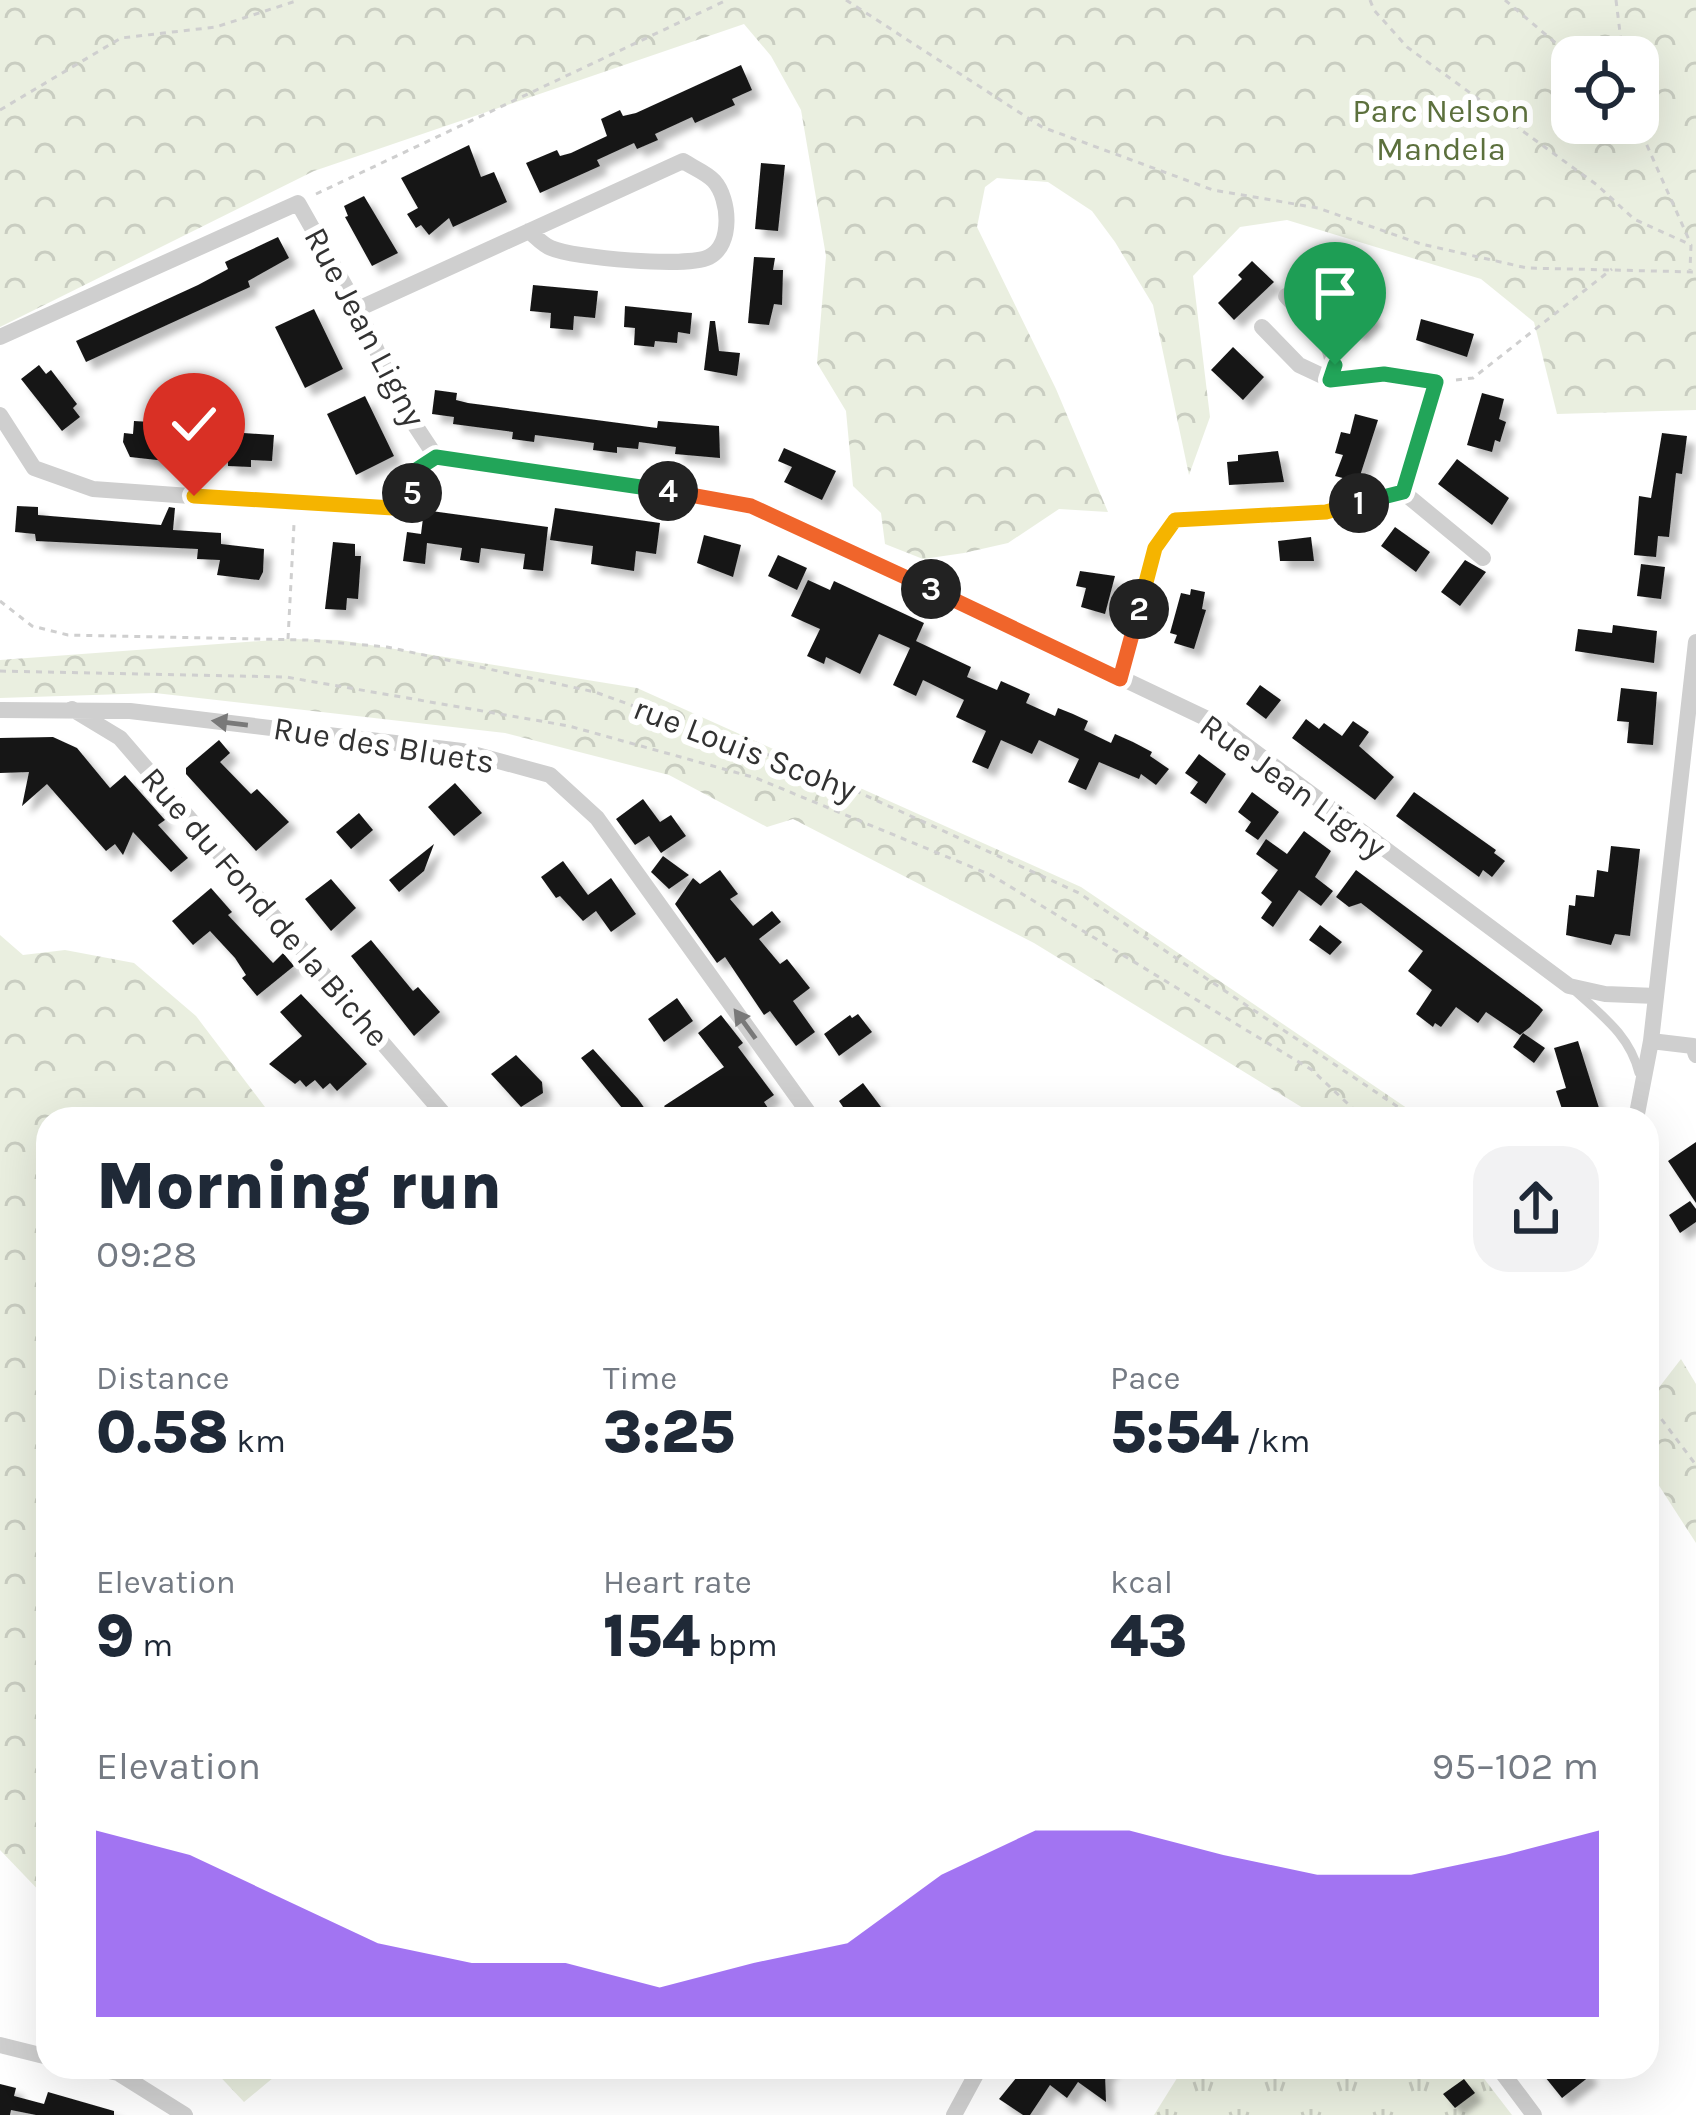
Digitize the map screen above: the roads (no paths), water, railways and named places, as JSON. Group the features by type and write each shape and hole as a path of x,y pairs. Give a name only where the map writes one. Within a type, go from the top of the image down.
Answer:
{"street":[{"path":"358,309 683,160 716,182 726,207 719,250 706,260 648,263 551,249 529,231"},
{"name":"Rue Jean Ligny","path":"0,337 298,202 358,309 401,404 436,457 751,506 836,542 1216,723 1569,986 1605,994 1656,996"},
{"path":"1286,296 1327,341 1335,365 1330,380"},
{"path":"1262,326 1299,365 1330,380 1384,374 1436,382 1403,492"},
{"path":"0,416 34,468 93,489 316,506"},
{"path":"1403,492 1483,558"},
{"path":"1120,679 1155,548 1175,520 1326,512 1403,492"},
{"path":"1639,1107 1651,1041 1696,642"},
{"name":"Rue du Fond de la Biche","path":"72,709 120,738 438,1107"},
{"name":"Rue des Bluets","path":"0,710 130,711 462,751 550,775 597,818 804,1107"},
{"path":"1651,1041 1695,1048"},
{"path":"0,2045 36,2053"},
{"path":"128,2079 185,2115"},
{"path":"954,2115 974,2079"},
{"path":"1507,2079 1534,2115"}],"lane":[{"path":"1569,986 1622,1034 1634,1053 1642,1097"}],"park label":[{"name":"Parc Nelson Mandela","path":"1441,130"}]}
